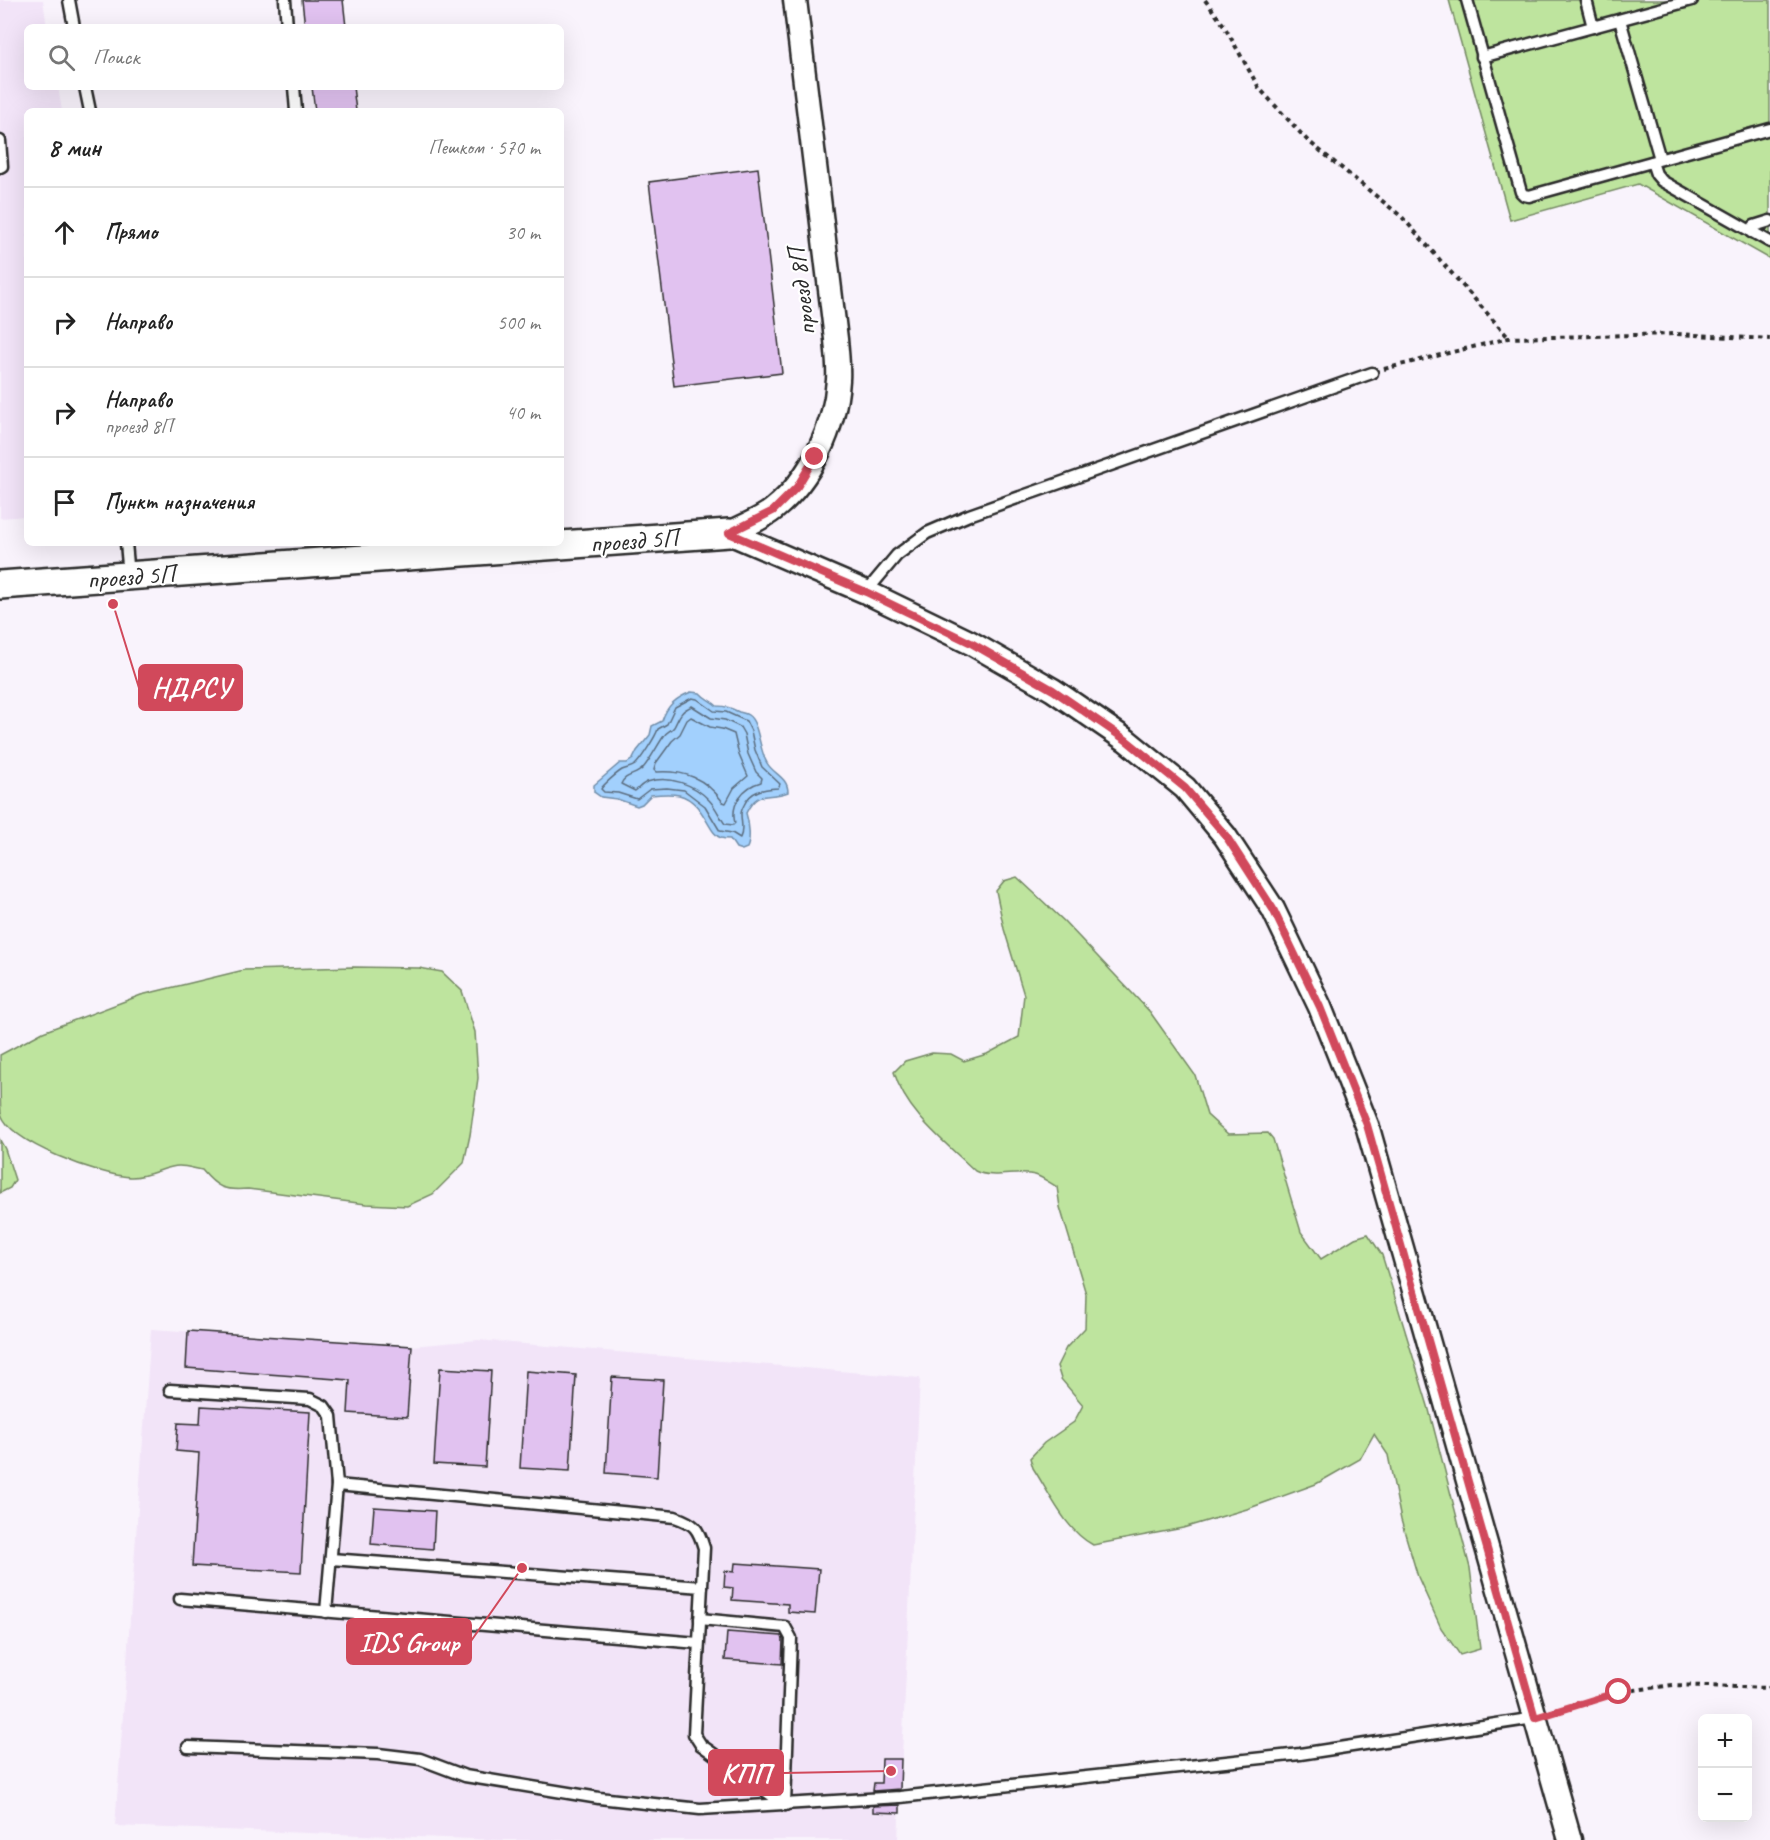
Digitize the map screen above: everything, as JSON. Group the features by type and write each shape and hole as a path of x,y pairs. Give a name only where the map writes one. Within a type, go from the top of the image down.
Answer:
{"street":[{"name":"проезд 8П","path":"729,533 773,511 797,487 815,457 831,423 838,380 836,339 795,0"},
{"name":"проезд 5П","path":"564,543 729,533"},
{"path":"729,533 866,592 992,655 1053,690 1126,740 1185,788 1226,836 1273,909 1320,1007 1367,1125 1570,1840"},
{"name":"проезд 5П","path":"0,585 129,576 339,556 509,546"}],"lane":[{"path":"69,0 73,24"},
{"path":"285,0 287,24"},
{"path":"1467,0 1521,192 1524,195 1529,196 1770,129"},
{"path":"1586,0 1593,27"},
{"path":"1482,57 1692,0"},
{"path":"1620,20 1656,160 1656,174 1662,181 1770,242"},
{"path":"86,90 89,108"},
{"path":"294,90 296,108"},
{"path":"0,141 3,166 0,166"},
{"path":"1751,231 1755,226 1770,221"},
{"path":"866,592 897,555 927,533 969,515 1372,372"},
{"path":"126,546 129,576"},
{"path":"170,1390 310,1399 324,1406 331,1416 337,1485 326,1612"},
{"path":"337,1485 675,1517 690,1522 699,1533 704,1548 694,1734 701,1745 784,1805"},
{"path":"331,1559 702,1587"},
{"path":"180,1599 698,1643"},
{"path":"700,1619 785,1627 791,1638 784,1805"},
{"path":"188,1747 378,1754 420,1760 465,1776 599,1798 700,1809 900,1797 1300,1754 1535,1718"}],"path":[{"path":"1205,0 1223,24 1259,88 1307,140 1402,217 1509,338"},
{"path":"1372,372 1509,338 1676,334 1770,339"},
{"path":"1535,1718 1619,1692 1673,1685 1770,1688"}],"shaded area":[{"path":"0,0 43,0 47,24 24,24 24,90 58,90 62,108 24,108 24,516 0,518"},
{"path":"151,1329 412,1346 478,1340 920,1378 898,1840 500,1840 115,1826"}],"green space":[{"path":"1449,0 1770,0 1770,259 1638,184 1510,220"},
{"path":"1017,877 1064,921 1150,1012 1195,1075 1207,1115 1228,1134 1268,1133 1273,1139 1301,1232 1321,1259 1355,1238 1368,1234 1382,1255 1428,1406 1470,1568 1480,1649 1460,1655 1441,1628 1418,1577 1401,1520 1388,1455 1374,1434 1360,1459 1316,1484 1247,1509 1183,1528 1093,1545 1074,1530 1052,1500 1033,1468 1030,1458 1044,1443 1074,1422 1083,1405 1061,1379 1057,1366 1066,1348 1085,1328 1086,1294 1060,1207 1057,1187 1035,1175 989,1175 975,1171 917,1114 900,1087 894,1072 905,1061 932,1053 951,1054 964,1061 987,1054 1019,1037 1024,995 1004,929 996,891 1004,881"},
{"path":"419,968 442,972 462,991 475,1032 478,1078 464,1163 433,1194 407,1206 366,1204 248,1189 227,1189 212,1181 202,1170 182,1166 137,1177 116,1175 79,1164 38,1147 8,1125 1,1114 0,1055 43,1032 141,995 244,970"},
{"path":"0,1140 15,1180 10,1188 0,1193"}],"water":[{"path":"691,692 700,693 717,706 747,714 757,730 767,763 786,783 788,792 759,797 750,805 746,813 749,840 747,848 742,850 736,848 730,839 716,835 700,810 687,798 669,794 651,795 637,806 617,799 601,797 594,792 594,785 620,763 627,763 633,759 650,735 652,726 662,721 673,703"}],"building":[{"path":"302,0 343,0 346,24 305,24"},
{"path":"312,90 353,90 356,108 315,108"},
{"path":"758,168 782,373 674,386 649,182"},
{"path":"188,1331 412,1346 407,1417 348,1413 350,1380 186,1368"},
{"path":"440,1368 491,1371 485,1467 434,1464"},
{"path":"526,1371 576,1375 570,1471 520,1468"},
{"path":"612,1377 663,1380 657,1477 606,1473"},
{"path":"201,1406 310,1412 301,1572 192,1566 199,1453 176,1451 178,1423 200,1424"},
{"path":"374,1507 435,1511 433,1549 371,1544"},
{"path":"735,1563 819,1569 815,1614 788,1612 788,1604 732,1600 733,1588 724,1587 725,1571 734,1572"},
{"path":"727,1632 782,1636 782,1664 725,1660"},
{"path":"882,1759 901,1759 900,1789 873,1791 874,1783 881,1783"},
{"path":"900,1805 900,1813 873,1812 873,1806"}],"place":[{"name":"НДРСУ","path":"113,604"},
{"name":"IDS Group","path":"522,1568"},
{"name":"КПП","path":"891,1771"}],"route":[{"path":"815,457 797,487 773,511 729,533 866,592 971,643 1053,690 1126,740 1185,788 1226,836 1273,909 1320,1007 1367,1125 1535,1718 1619,1692"}]}
